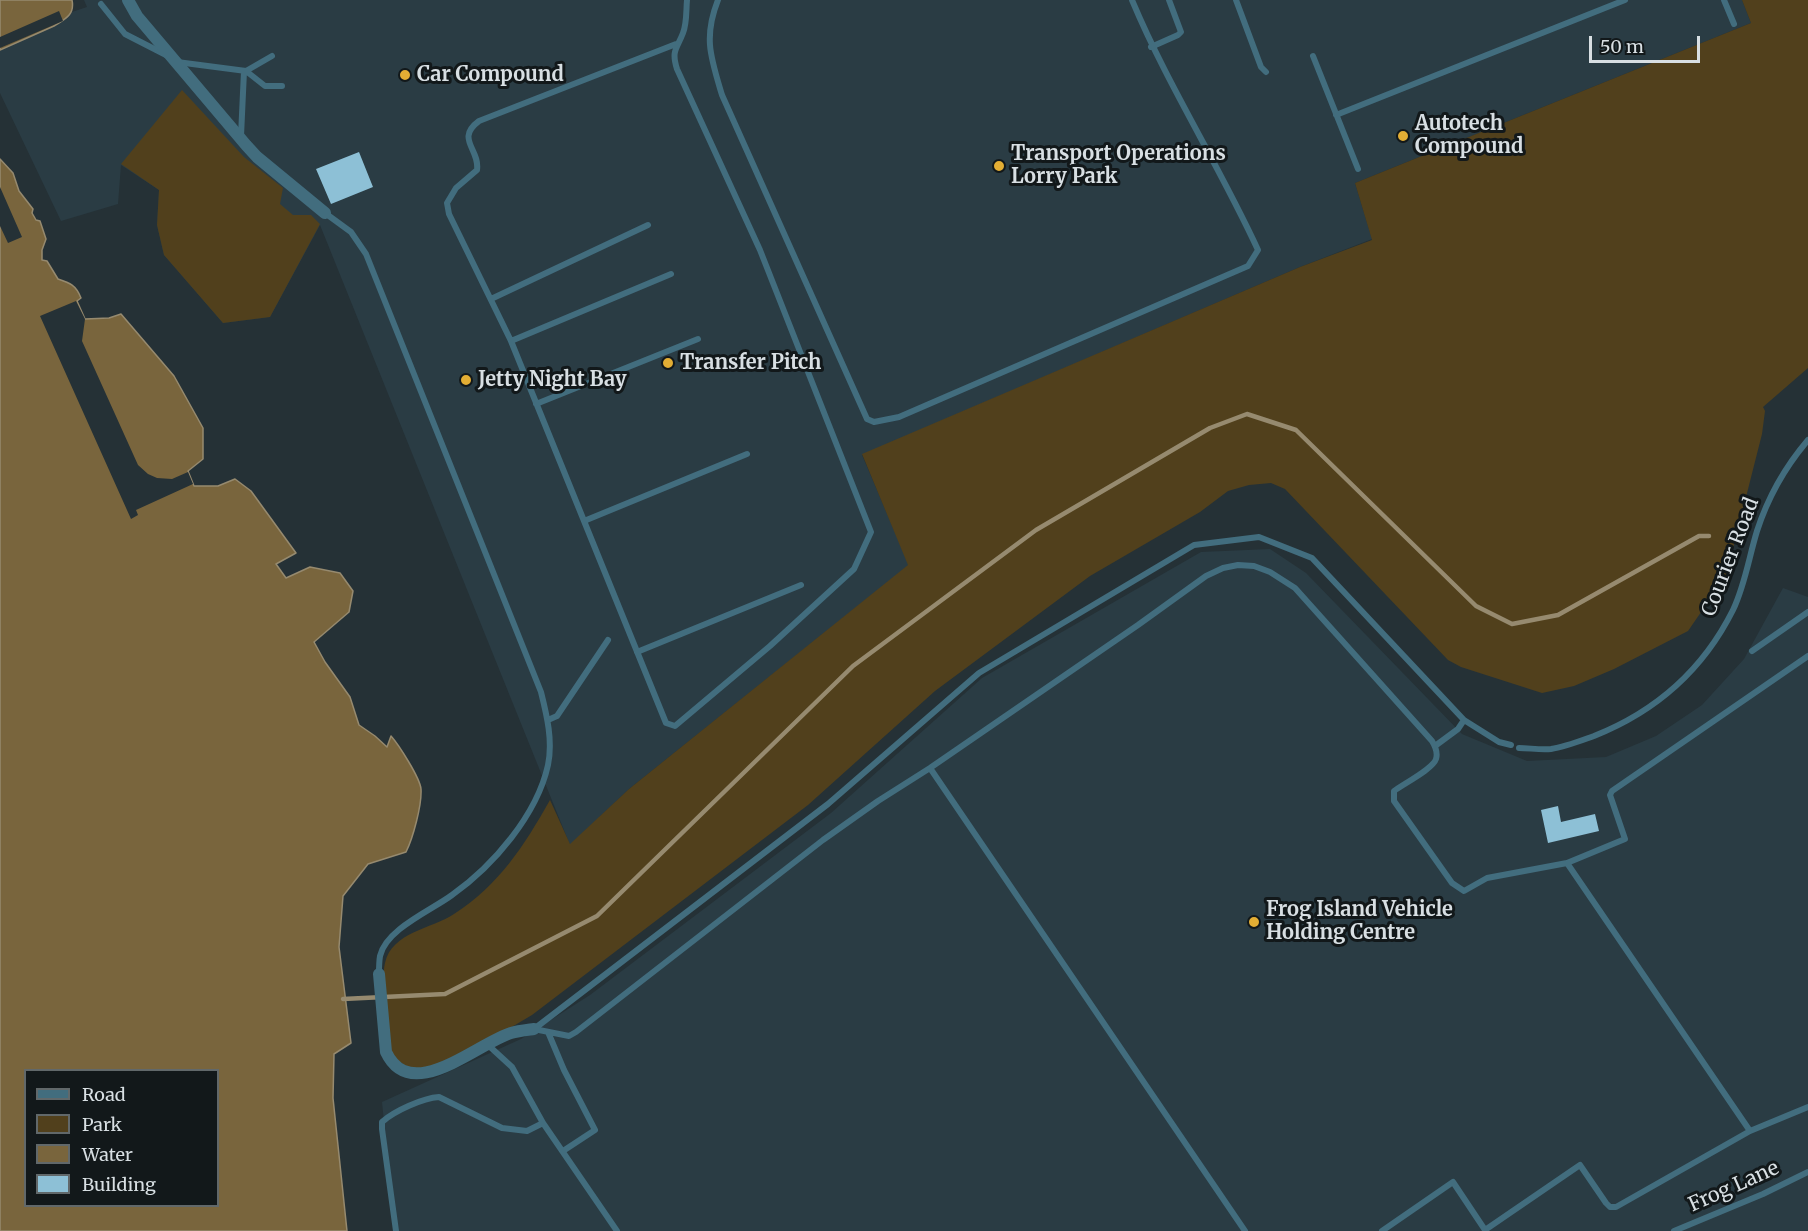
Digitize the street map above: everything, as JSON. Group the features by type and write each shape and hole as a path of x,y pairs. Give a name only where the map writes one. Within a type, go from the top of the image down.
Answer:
{"street":[{"path":"128,0 137,16 240,139 257,157 325,213"},
{"path":"379,974 386,1052 391,1062 400,1071 412,1074 428,1072 511,1033 534,1029"}],"lane":[{"path":"676,44 560,88 472,126 467,139 478,162 477,170 456,188 447,203 449,214 511,341 666,723 675,726 770,646 854,568 871,532 760,250 677,69 674,60 676,44 682,36 686,20 687,0"},
{"path":"718,0 711,17 709,49 722,95 867,418 874,422 899,417 1248,266 1258,250 1240,210 1152,47 1132,0"},
{"path":"1152,47 1181,32 1169,0"},
{"path":"1236,0 1266,72"},
{"path":"1336,115 1625,0"},
{"path":"1724,0 1734,24"},
{"path":"101,4 125,34 173,60 245,71 265,86 282,86"},
{"path":"245,71 272,56"},
{"path":"1313,56 1358,169"},
{"path":"240,139 245,71"},
{"path":"325,213 351,232 366,254 541,692 548,720 550,743 548,764 542,786 509,842 478,875 451,896 399,930 381,954 379,974"},
{"path":"490,299 648,225"},
{"path":"511,341 671,274"},
{"path":"536,404 698,339"},
{"name":"Courier Road","path":"1464,720 1499,742 1549,749 1579,742 1620,725 1657,703 1686,678 1711,646 1733,608 1757,531 1772,494 1789,464 1808,440"},
{"path":"584,521 747,454"},
{"path":"534,1029 828,804 979,673 1194,545 1259,537 1312,558 1464,720 1458,729 1435,746"},
{"path":"534,1029 568,1036 576,1032 823,840 1206,576 1223,568 1238,565 1254,566 1270,572 1295,588 1421,727 1435,746 1436,760 1430,767 1394,791 1394,801 1452,883 1464,891 1487,878 1567,863 1625,839 1610,795 1612,791 1808,656"},
{"path":"637,652 801,585"},
{"path":"1752,651 1808,612"},
{"path":"548,720 557,716 608,640"},
{"path":"930,768 1245,1231"},
{"path":"1567,863 1750,1131"},
{"path":"548,1032 564,1070 595,1130 563,1151"},
{"path":"488,1045 512,1067 543,1123 617,1231"},
{"path":"396,1231 382,1129 382,1122 390,1115 431,1098 439,1097 502,1128 527,1131 543,1123"},
{"path":"1382,1231 1453,1182 1485,1230 1580,1165 1606,1203 1616,1207 1750,1131 1808,1107"},
{"name":"Frog Lane","path":"1674,1231 1808,1172"}],"shaded area":[{"path":"84,0 1742,0 1751,23 1355,183 1372,239 1300,267 862,455 909,565 629,789 570,845 320,225 270,317 223,323 164,255 157,225 159,190 121,165 118,204 61,221 0,93 0,50 54,26 68,18 72,12 87,7"},
{"name":"Frog Island Vehicle Holding Centre","path":"1270,549 1306,573 1462,734 1527,761 1606,757 1656,736 1702,705 1744,659 1783,588 1808,597 1808,1231 395,1231 382,1102 521,1039 590,995 831,813 982,678 1201,552"}],"green space":[{"path":"1742,0 1808,0 1808,368 1763,407 1765,411 1762,434 1726,576 1688,631 1614,669 1574,686 1542,693 1461,667 1448,660 1285,489 1271,483 1249,485 1228,491 1200,512 1090,576 935,691 808,805 532,1015 454,1061 415,1073 391,1055 384,995 384,972 389,953 396,944 414,932 454,914 484,890 520,849 550,800 570,844 629,789 908,565 862,454 1300,267 1372,240 1355,183 1751,23"},
{"path":"182,90 244,157 283,188 280,204 293,215 311,215 320,224 270,317 223,323 164,255 157,225 159,190 121,164"}],"water":[{"path":"0,0 72,0 73,5 71,13 54,26 0,50"},
{"path":"0,159 13,173 19,191 33,209 32,213 36,220 40,221 46,239 42,250 42,260 47,261 58,279 75,287 81,298 77,301 85,319 109,318 121,314 174,376 203,428 203,459 188,471 194,486 218,486 235,479 251,491 296,553 276,564 286,578 310,567 340,573 353,591 349,612 314,642 350,697 359,725 387,747 391,736 404,754 420,784 420,804 406,852 368,864 343,896 339,947 351,1043 334,1054 333,1098 347,1231 0,1231"}],"pier":[{"path":"59,11 63,21 0,48 0,37"},
{"path":"0,187 22,237 8,243 0,226"},
{"path":"76,301 85,319 82,341 138,465 157,478 172,479 188,472 193,484 136,510 138,515 131,519 40,316"}],"building":[{"path":"359,152 373,187 331,204 316,169"},
{"path":"1558,806 1561,822 1595,814 1599,831 1548,843 1541,810"}],"waterway":[{"path":"343,999 445,994 597,916 853,666 1036,530 1210,428 1247,414 1296,430 1476,606 1512,624 1558,615 1699,536 1709,536"}],"place":[{"name":"Car Compound","path":"405,75"},
{"name":"Autotech Compound","path":"1403,136"},
{"name":"Transport Operations Lorry Park","path":"999,166"},
{"name":"Transfer Pitch","path":"668,363"},
{"name":"Jetty Night Bay","path":"466,380"},
{"name":"Frog Island Vehicle Holding Centre","path":"1254,922"}]}
